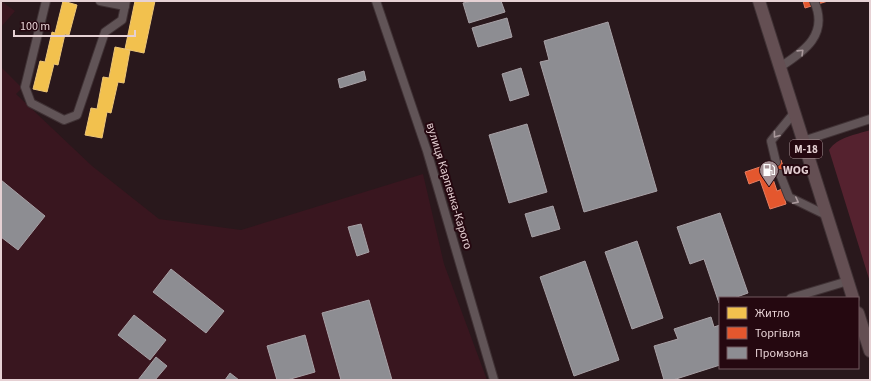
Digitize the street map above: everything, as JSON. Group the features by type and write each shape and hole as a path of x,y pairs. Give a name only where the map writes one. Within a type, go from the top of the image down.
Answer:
{"highway":[{"name":"М-18","path":"759,1 853,297"},
{"path":"859,316 870,350"}],"street":[{"path":"46,1 25,87 31,103 64,120 77,115 105,32 122,20 125,4 100,1"},
{"name":"вулиця Карпенка-Карого","path":"376,1 427,151 494,380"},
{"path":"780,68 799,55 815,38 818,31 814,1"},
{"path":"776,162 771,142 794,113"},
{"path":"803,141 870,120"},
{"path":"780,174 789,197 826,215"},
{"path":"794,297 848,281"}],"shaded area":[{"path":"1,1 15,11 1,27"},
{"path":"1,67 22,88 16,94 92,166 159,219 241,230 423,174 444,264 487,380 1,380"},
{"path":"870,130 870,282 829,150 842,139"}],"building: Житло":[{"path":"63,1 77,5 69,35 65,34 58,65 54,64 47,92 33,89 40,61 45,62 52,32 55,33"},
{"path":"135,1 155,1 144,53 125,49"},
{"path":"115,47 130,50 124,83 118,82 111,113 107,112 102,138 85,135 91,108 97,109 103,77 109,78"}],"building: Торгівля":[{"path":"803,1 828,1 805,8"},
{"name":"WOG","path":"781,160 785,172 772,176 777,191 782,189 786,204 770,209 760,180 749,184 745,172"}],"building: Промзона":[{"path":"472,1 501,1 505,12 469,23 463,3"},
{"path":"507,18 512,37 478,47 472,28"},
{"path":"608,22 657,191 584,212 540,62 549,60 544,41"},
{"path":"521,68 529,95 510,101 502,74"},
{"path":"364,71 366,80 340,88 338,79"},
{"path":"527,124 547,192 509,203 489,135"},
{"path":"1,180 45,216 18,250 1,237"},
{"path":"553,206 560,229 532,237 525,214"},
{"path":"720,213 748,293 737,297 719,297 719,303 704,259 690,264 677,227"},
{"path":"361,224 369,252 357,256 348,227"},
{"path":"637,241 663,318 632,329 605,252"},
{"path":"585,261 619,360 574,376 540,277"},
{"path":"171,269 224,311 206,333 153,292"},
{"path":"369,300 392,380 341,380 322,313"},
{"path":"134,315 166,340 150,360 118,335"},
{"path":"711,317 714,327 719,325 719,365 673,380 664,380 654,346 678,339 674,329"},
{"path":"305,335 315,372 287,380 277,380 267,346"},
{"path":"156,357 167,366 155,380 138,380"},
{"path":"230,373 239,380 225,380"}],"place":[{"name":"WOG","path":"769,187"}]}
